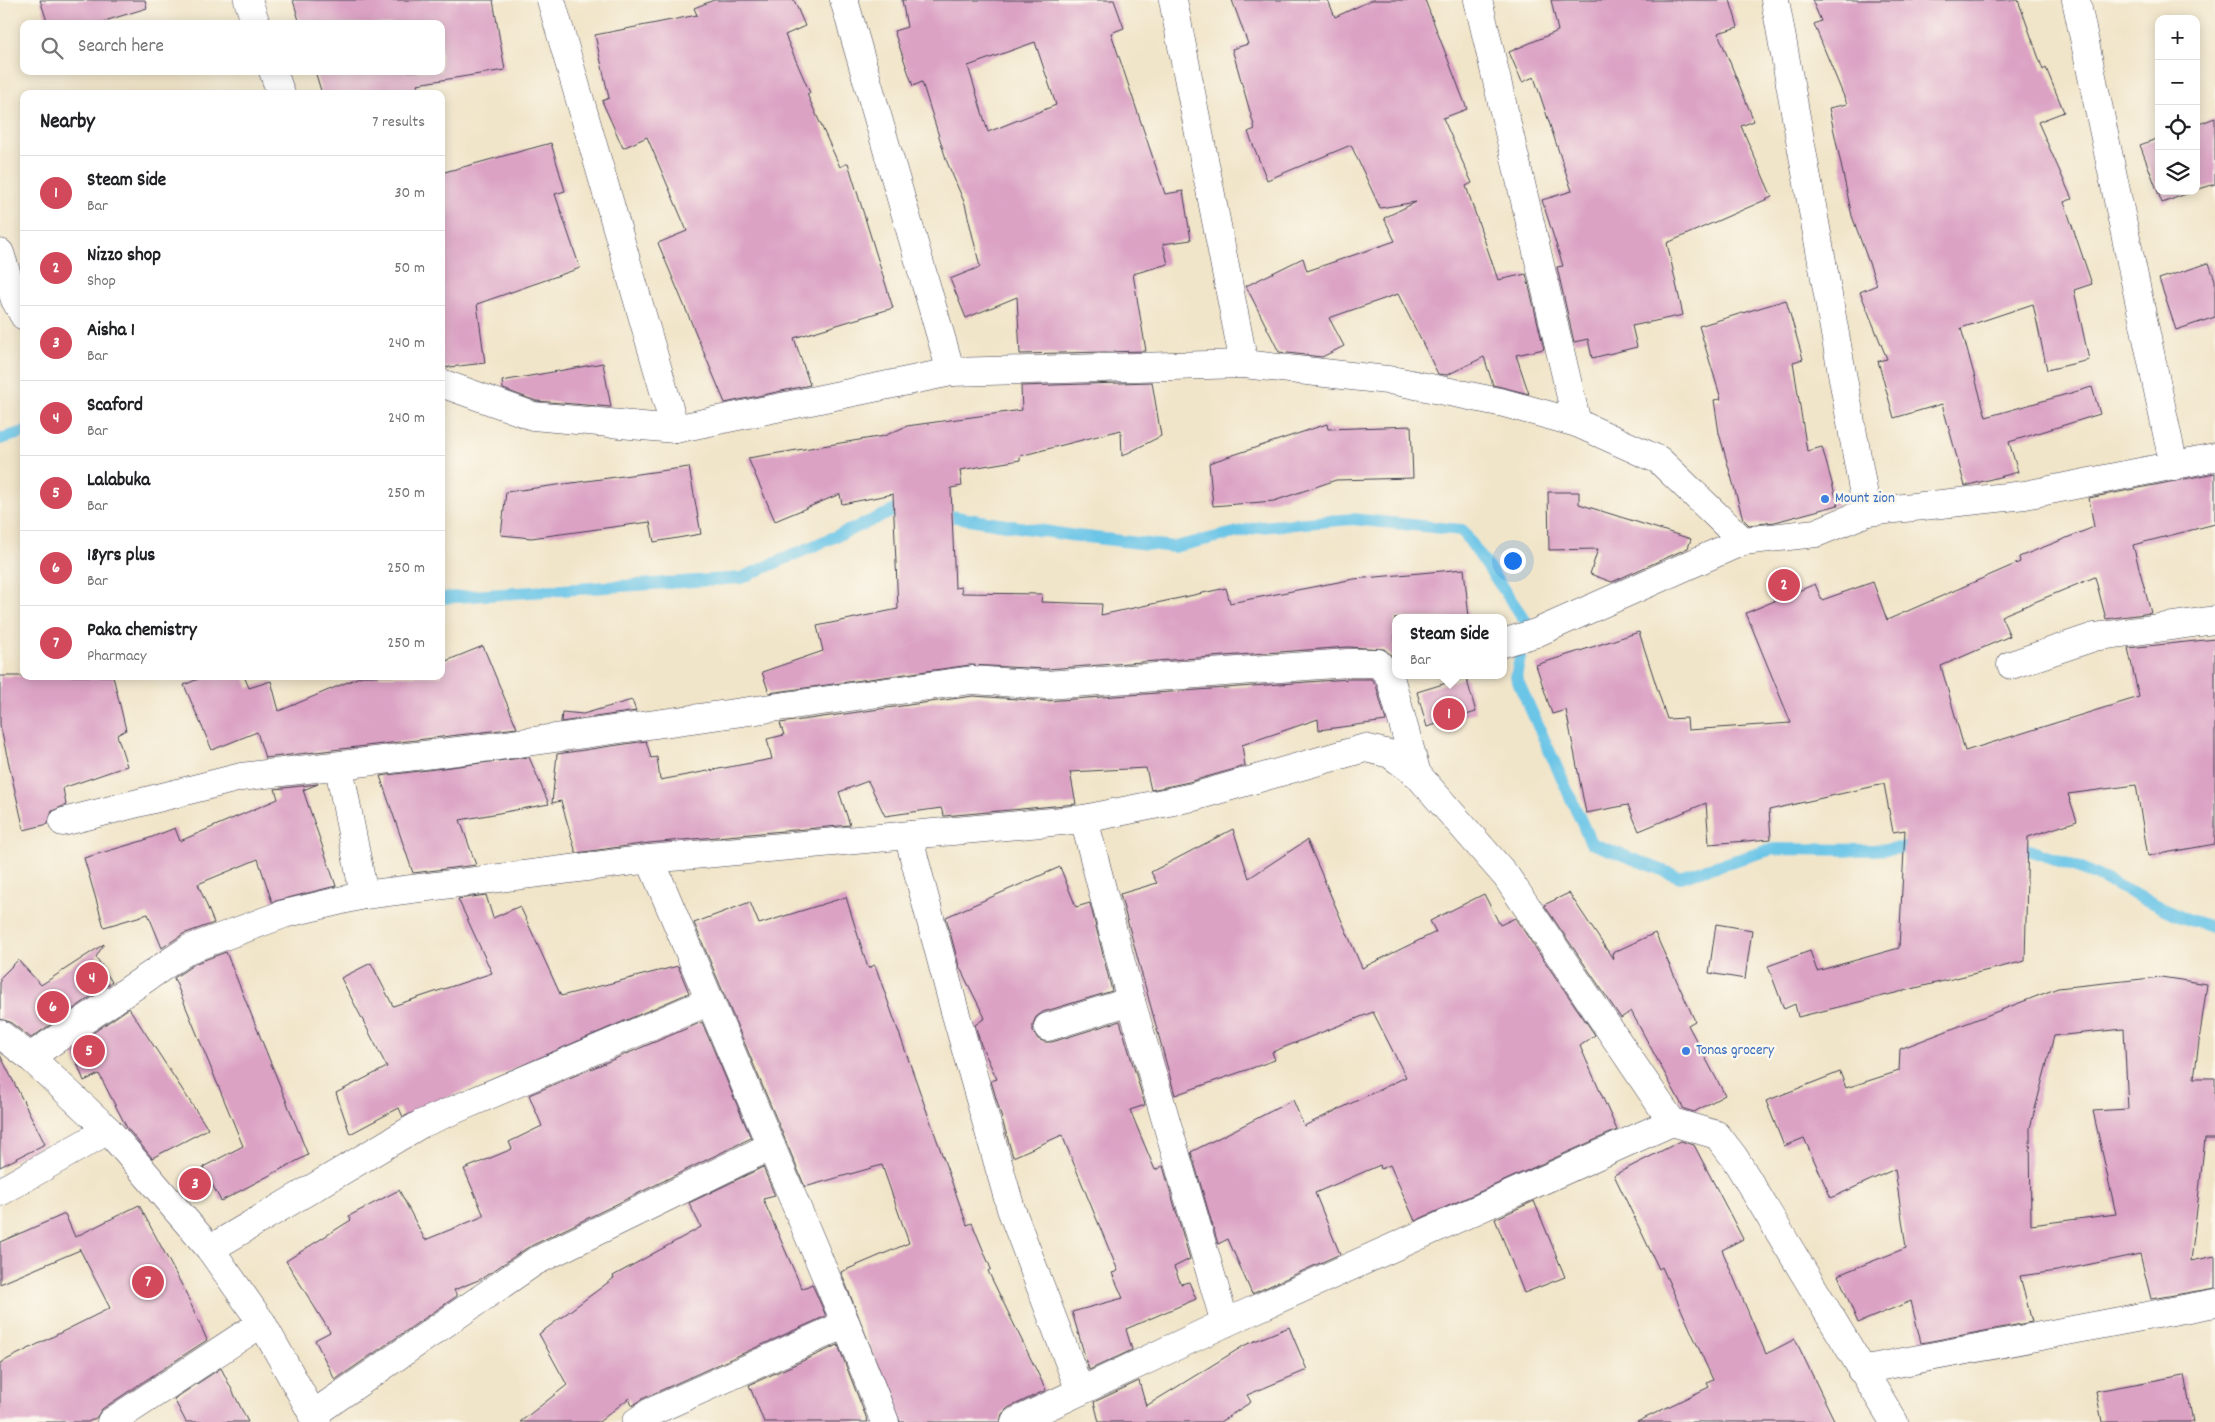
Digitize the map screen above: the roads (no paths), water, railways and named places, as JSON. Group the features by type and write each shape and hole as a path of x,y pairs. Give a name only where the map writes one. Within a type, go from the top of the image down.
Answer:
{"street":[{"path":"248,0 255,20"},
{"path":"551,0 675,429"},
{"path":"844,0 951,372"},
{"path":"1173,0 1244,364"},
{"path":"1478,0 1577,423"},
{"path":"1775,0 1867,512"},
{"path":"2076,0 2174,467"},
{"path":"274,75 279,90"},
{"path":"0,253 14,300 20,310"},
{"path":"445,384 533,416 675,429 951,372 1244,364 1396,382 1504,403 1577,423 1659,460 1743,541"},
{"path":"1507,642 1536,633 1743,541 1816,533 1867,512 2025,495 2174,467 2215,457"},
{"path":"2011,666 2094,637 2215,620"},
{"path":"63,822 241,777 339,767 972,680 1046,685 1348,663 1378,663 1392,675"},
{"path":"1394,679 1417,774"},
{"path":"30,1057 189,949 284,914 364,895 650,859 1084,819 1193,797 1365,748 1390,754 1417,774 1506,876 1672,1122 1717,1135 1734,1157 1894,1422"},
{"path":"339,767 364,895"},
{"path":"1084,819 1131,1001 1225,1323"},
{"path":"908,834 954,1008 1011,1209 1080,1391"},
{"path":"650,859 846,1324 885,1422"},
{"path":"210,1249 421,1124 710,1001"},
{"path":"1048,1027 1131,1001"},
{"path":"0,1034 30,1057 108,1130 210,1249 262,1323 314,1419 534,1262 771,1146"},
{"path":"1016,1422 1225,1323 1672,1122"},
{"path":"0,1192 108,1130"},
{"path":"1861,1370 2215,1303"},
{"path":"111,1422 262,1323"},
{"path":"636,1422 651,1412 846,1324"}],"waterway":[{"path":"0,439 20,433"},
{"path":"445,598 741,578 900,508 910,510"},
{"path":"937,514 1069,535 1174,547 1260,527 1352,519 1462,530 1529,626"},
{"path":"1520,657 1516,677 1591,843 1680,877 1773,849 1873,850 1920,847"},
{"path":"2012,844 2085,870 2181,917 2215,928"}],"place":[{"name":"Mount zion","path":"1825,499"},
{"name":"Nizzo shop","path":"1784,585"},
{"name":"Steam Side","path":"1449,714"},
{"name":"Scaford","path":"92,978"},
{"name":"18yrs plus","path":"53,1007"},
{"name":"Lalabuka","path":"89,1051"},
{"name":"Tonas grocery","path":"1686,1051"},
{"name":"Aisha 1","path":"195,1184"},
{"name":"Paka chemistry","path":"148,1282"}]}
